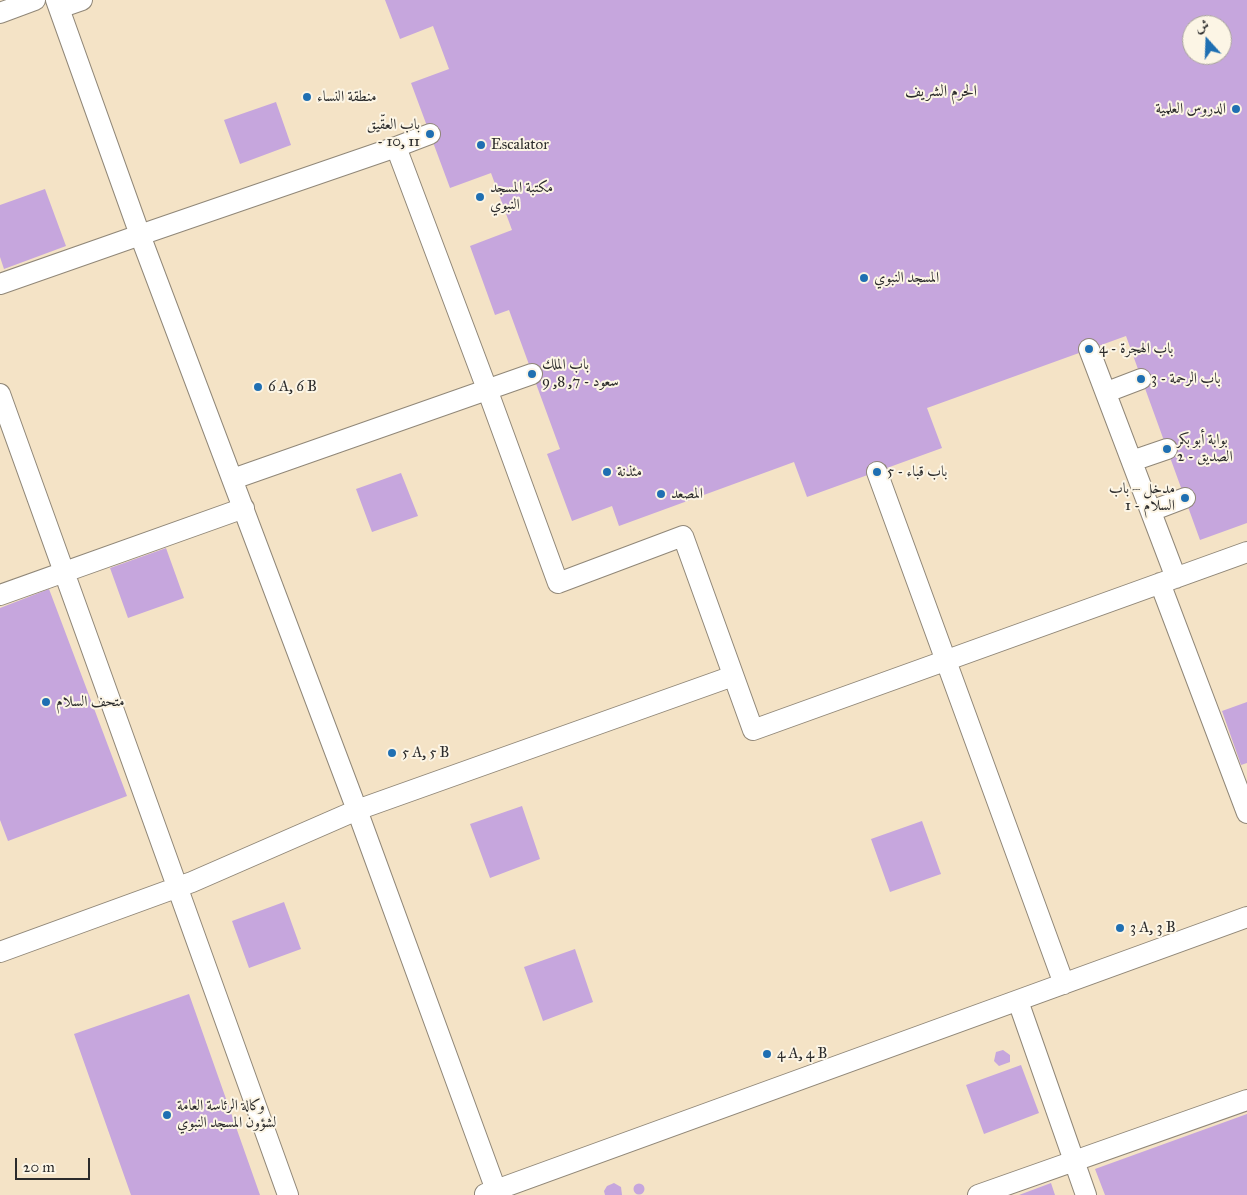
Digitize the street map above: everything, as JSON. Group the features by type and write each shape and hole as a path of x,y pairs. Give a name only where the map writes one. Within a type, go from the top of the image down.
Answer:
{"street":[{"path":"0,13 35,0"},
{"path":"82,0 57,4 140,235 357,810 490,1193 1247,917"},
{"path":"0,284 430,134"},
{"path":"396,147 558,584 683,536 753,730 1247,552"},
{"path":"1089,349 1151,511 1168,580 1247,813"},
{"path":"233,479 532,374"},
{"path":"1106,392 1141,379"},
{"path":"0,394 288,1195"},
{"path":"1132,461 1167,449"},
{"path":"877,472 1064,984"},
{"path":"1151,511 1185,498"},
{"path":"0,595 244,508"},
{"path":"0,952 192,882 357,810 734,676"},
{"path":"1018,1001 1086,1195"},
{"path":"978,1195 1247,1100"}],"building":[{"name":"المسجد النبوي","path":"385,0 1247,0 1247,523 1200,540 1126,336 927,408 942,448 807,497 794,462 619,526 612,506 572,521 547,454 560,449 509,310 495,315 470,246 512,230 491,173 450,188 411,83 449,69 433,26 400,39"},
{"path":"276,102 291,145 240,164 224,120"},
{"path":"45,189 66,246 4,269 0,257 0,205"},
{"path":"401,473 418,516 372,532 356,489"},
{"path":"166,548 184,598 128,618 110,568"},
{"name":"متحف السلام","path":"49,589 127,796 8,841 0,820 0,608"},
{"path":"1247,702 1247,763 1241,765 1222,711"},
{"path":"522,806 540,859 490,878 470,824"},
{"path":"922,821 941,874 890,892 871,839"},
{"path":"284,902 301,949 249,968 232,921"},
{"path":"575,949 593,1002 543,1021 524,967"},
{"name":"وكالة الرئاسة العامة لشؤون المسجد النبوي","path":"189,994 260,1195 131,1195 74,1034"},
{"path":"1003,1050 1010,1055 1010,1062 999,1066 994,1061 996,1052"},
{"path":"1021,1065 1039,1113 984,1134 966,1085"},
{"path":"1247,1114 1247,1195 1105,1195 1095,1169"},
{"path":"614,1183 621,1187 622,1195 605,1195 604,1191 607,1186"},
{"path":"1051,1183 1055,1195 1019,1195"},
{"path":"637,1184 641,1184 644,1189 643,1193 637,1194 634,1191 634,1187"}],"place":[{"name":"منطقة النساء","path":"307,97"},
{"name":"الدروس العلمية","path":"1236,109"},
{"name":"باب العقّيق - 10, 11","path":"430,134"},
{"name":"Escalator","path":"481,145"},
{"name":"مكتبة المسجد النبوي","path":"480,197"},
{"name":"المسجد النبوي","path":"864,278"},
{"name":"باب الهجرة - 4","path":"1089,349"},
{"name":"باب الملك سعود - 7, 8, 9","path":"532,374"},
{"name":"باب الرحمة - 3","path":"1141,379"},
{"name":"6 A, 6 B","path":"258,387"},
{"name":"بوابة أبو بكر الصديق - 2","path":"1167,449"},
{"name":"مئذنة","path":"607,472"},
{"name":"باب قباء - 5","path":"877,472"},
{"name":"المصعد","path":"661,494"},
{"name":"مدخل – باب السلام - 1","path":"1185,498"},
{"name":"متحف السلام","path":"46,702"},
{"name":"5 A, 5 B","path":"392,753"},
{"name":"3 A, 3 B","path":"1120,928"},
{"name":"4 A, 4 B","path":"767,1054"},
{"name":"وكالة الرئاسة العامة لشؤون المسجد النبوي","path":"167,1115"}],"district":[{"name":"الحرم الشريف","path":"941,92"}]}
